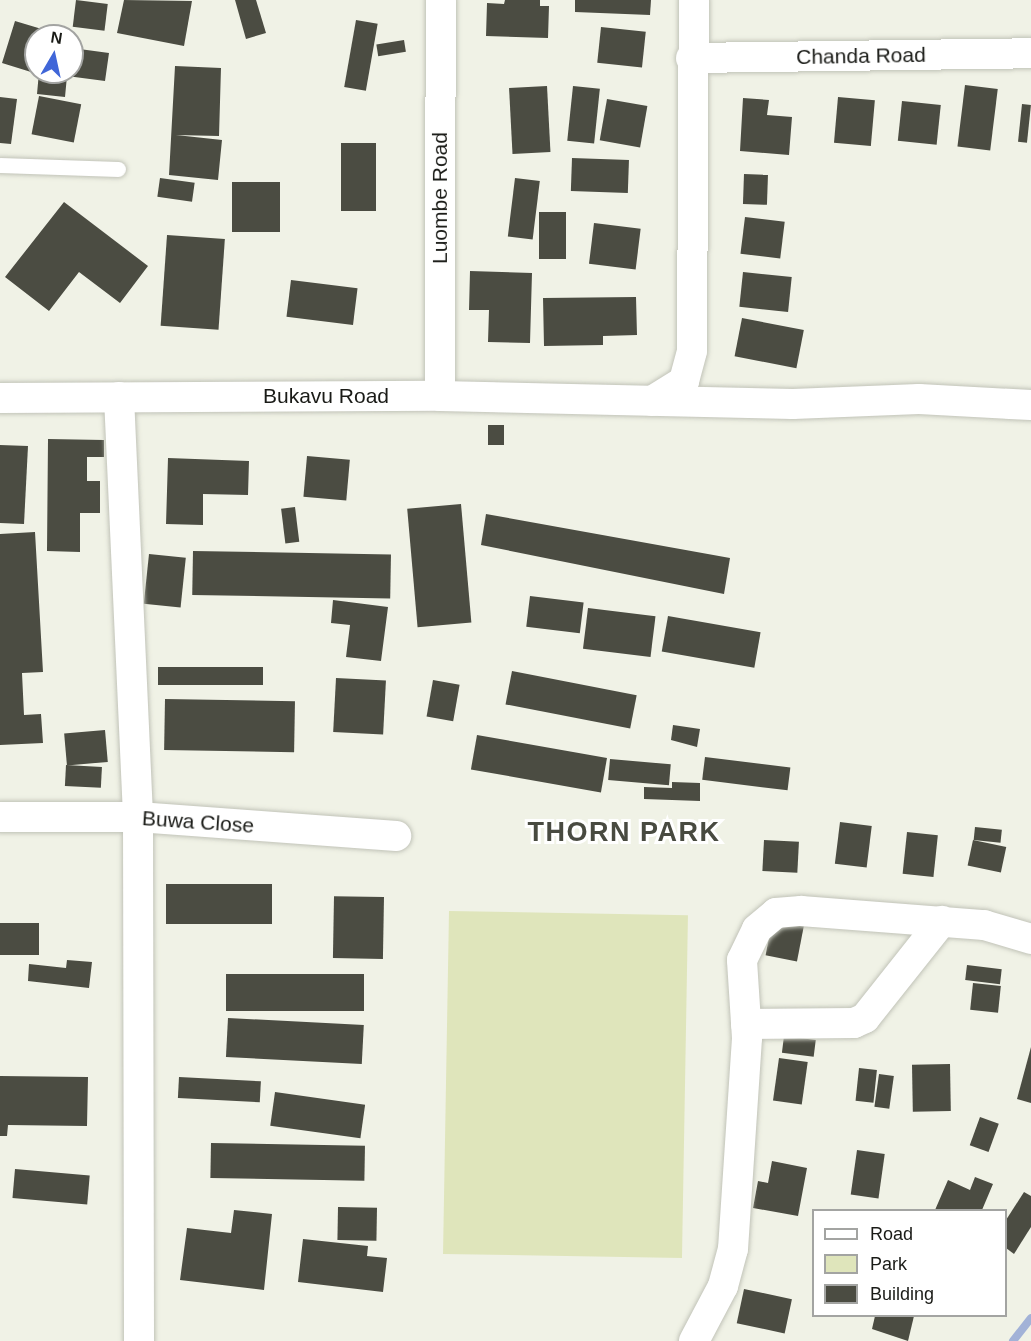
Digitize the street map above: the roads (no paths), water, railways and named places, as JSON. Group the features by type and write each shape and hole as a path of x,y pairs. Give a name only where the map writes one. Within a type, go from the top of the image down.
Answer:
{"street":[{"name":"Luombe Road","path":"440,396 441,0"},
{"path":"652,401 672,392 690,367 691,58 694,0"},
{"name":"Chanda Road","path":"691,58 1031,53"},
{"name":"Bukavu Road","path":"0,398 440,396 794,404 919,399 1031,405"},
{"path":"119,397 138,817 139,1341"},
{"name":"Buwa Close","path":"0,817 138,817 396,836"},
{"path":"694,1341 723,1286 733,1250 746,1024 742,960 747,944 770,916 801,911 942,921 1000,928 1031,939"},
{"path":"746,1024 854,1023 864,1018 942,921"}],"lane":[{"path":"0,165 118,170"}],"waterway":[{"path":"1013,1341 1031,1318"}],"district":[{"name":"THORN PARK","path":"624,833"}]}
